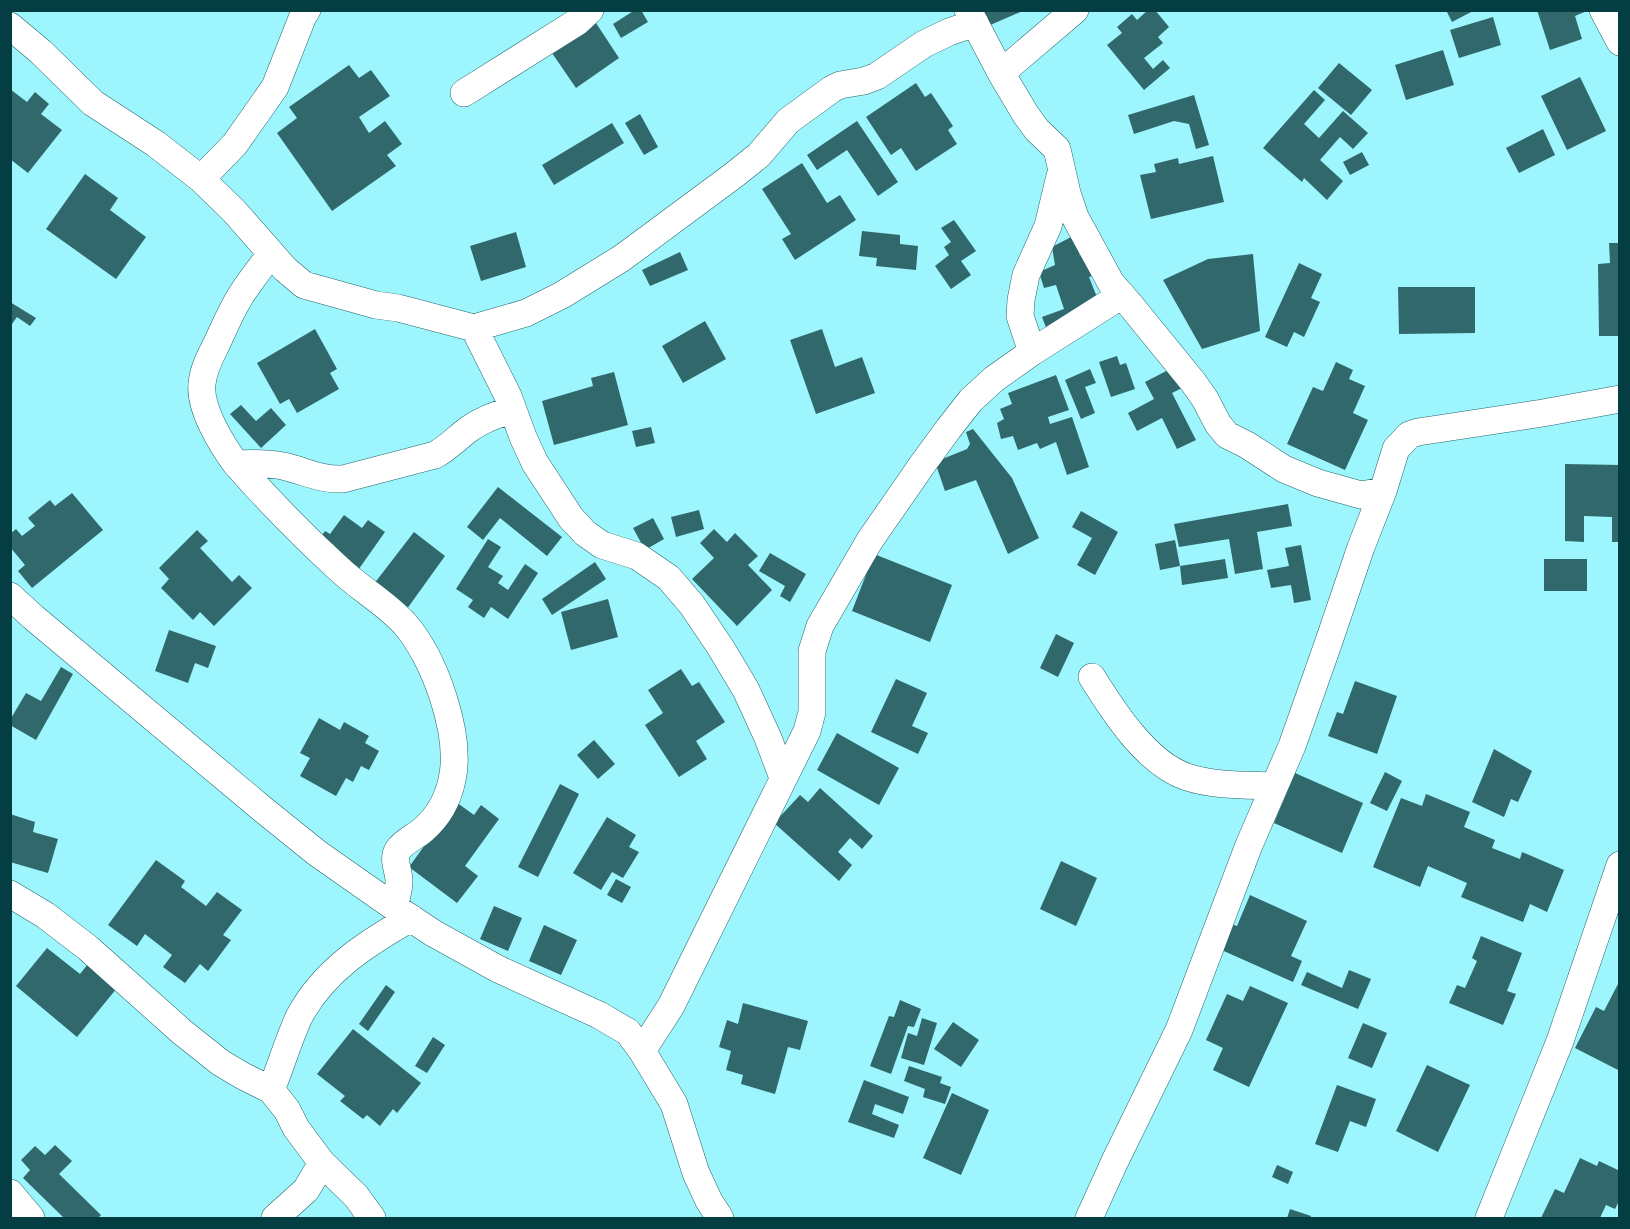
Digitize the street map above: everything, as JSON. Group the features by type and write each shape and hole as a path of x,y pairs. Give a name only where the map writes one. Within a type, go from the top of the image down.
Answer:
{"street":[{"path":"201,179 235,144 275,87 307,10"},
{"path":"464,93 577,22 590,10"},
{"path":"1001,73 1075,10"},
{"path":"1603,10 1620,42"},
{"path":"10,26 41,52 93,103 156,144 201,179 234,211 285,270 304,285 474,328 526,313 562,295 622,258 759,155 788,120 831,89 878,76 924,44 972,17 1001,73 1031,123 1058,149 1067,193 1075,217 1111,283 1192,382 1227,435 1284,469 1318,483 1361,495 1383,491"},
{"path":"1032,352 1020,316 1021,300 1026,274 1048,226 1062,166"},
{"path":"271,254 241,296 208,361 202,384 204,404 226,450 236,464 339,570 405,624 422,648 440,690 453,741 455,759 452,778 447,798 437,814 423,831 402,845 395,856 402,912"},
{"path":"642,1051 671,1006 807,730 812,712 812,646 820,626 870,540 949,428 972,400 994,379 1032,352 1122,295"},
{"path":"474,328 495,367 535,463 571,518 585,533 602,545 637,556 650,564 669,578 692,605 746,690 783,778"},
{"path":"1089,1218 1179,1030 1249,845 1292,746 1361,547 1383,491 1396,448 1409,435 1418,432 1620,399"},
{"path":"236,464 261,463 283,466 329,480 343,479 435,456 486,419 513,410"},
{"path":"10,596 51,633 317,853 433,933 498,969 618,1025 628,1032 674,1104 696,1173 720,1218"},
{"path":"1092,677 1132,736 1173,770 1186,777 1210,781 1274,786"},
{"path":"1489,1218 1560,1041 1620,866"},
{"path":"10,894 45,915 88,948 182,1032 222,1063 271,1090 322,1163 356,1196 372,1218"},
{"path":"271,1090 290,1037 312,997 334,971 402,912"},
{"path":"275,1218 306,1190 322,1163"},
{"path":"10,1193 31,1218"}],"building":[{"path":"635,10 641,10 648,22 621,38 613,24"},
{"path":"974,10 1025,10 981,29"},
{"path":"1148,10 1155,10 1169,27 1158,37 1163,43 1144,58 1153,69 1163,60 1170,68 1144,90 1107,45 1122,33 1117,27 1132,14 1137,20"},
{"path":"1446,10 1475,10 1452,22"},
{"path":"1537,10 1589,10 1575,16 1582,39 1550,50"},
{"path":"1493,17 1501,45 1459,58 1450,30"},
{"path":"596,23 619,58 576,88 552,53"},
{"path":"1443,50 1454,85 1406,100 1395,65"},
{"path":"1339,63 1372,90 1351,115 1318,88"},
{"path":"349,65 359,78 371,70 390,96 359,117 369,133 385,121 402,144 387,155 396,166 332,211 277,133 297,118 289,107"},
{"path":"1580,77 1606,131 1567,150 1541,96"},
{"path":"916,83 925,97 931,93 953,126 948,130 957,144 916,171 901,148 891,155 866,117"},
{"path":"10,89 27,102 35,92 49,104 41,114 62,130 28,173 10,159"},
{"path":"1314,90 1325,100 1304,124 1319,138 1343,111 1368,133 1353,149 1340,137 1320,160 1343,181 1327,200 1304,178 1302,182 1263,148"},
{"path":"1194,95 1209,145 1196,149 1189,124 1174,121 1134,134 1128,115"},
{"path":"640,114 658,147 644,155 625,123"},
{"path":"857,121 898,182 878,196 847,150 817,170 807,155"},
{"path":"612,123 624,143 554,185 542,165"},
{"path":"1543,129 1555,155 1519,173 1506,148"},
{"path":"1362,152 1369,165 1350,175 1343,162"},
{"path":"1213,156 1224,202 1151,219 1140,175 1156,172 1154,164 1178,158 1179,164"},
{"path":"802,163 827,203 840,195 856,220 795,260 782,239 791,234 762,189"},
{"path":"85,174 118,198 110,210 146,237 116,279 46,229"},
{"path":"954,220 976,251 961,261 971,275 951,289 935,266 949,255 944,247 951,242 941,228"},
{"path":"862,231 900,235 900,244 918,246 916,270 876,266 877,258 859,256"},
{"path":"516,232 526,267 481,281 470,246"},
{"path":"1073,236 1080,256 1090,252 1098,274 1089,277 1100,305 1047,330 1042,317 1064,309 1056,285 1044,288 1039,272 1055,265 1052,247"},
{"path":"1609,243 1620,243 1620,336 1599,336 1598,264 1610,263"},
{"path":"680,252 688,270 650,286 642,270"},
{"path":"1253,254 1260,331 1202,349 1163,280 1208,259"},
{"path":"1299,263 1322,274 1311,298 1320,302 1304,337 1294,332 1287,347 1265,337"},
{"path":"1398,287 1475,287 1475,333 1399,334"},
{"path":"10,302 36,318 30,326 17,317 12,324 10,323"},
{"path":"705,321 726,359 683,383 662,346"},
{"path":"315,329 337,369 330,373 339,389 297,413 289,399 280,404 257,363"},
{"path":"822,329 835,367 862,357 875,393 816,414 790,340"},
{"path":"1117,356 1120,365 1126,363 1135,389 1111,397 1099,362"},
{"path":"1336,362 1353,370 1349,379 1365,386 1353,413 1368,420 1345,470 1287,444 1313,387 1323,391"},
{"path":"1176,366 1186,386 1172,393 1196,440 1177,449 1162,418 1137,431 1128,413 1154,399 1145,382"},
{"path":"1090,369 1096,383 1085,387 1095,413 1081,419 1065,380"},
{"path":"614,372 628,425 554,445 542,401 593,386 591,378"},
{"path":"1056,375 1069,410 1048,417 1050,424 1072,417 1089,467 1067,475 1056,442 1040,449 1037,443 1018,450 1013,436 1001,439 997,423 1004,419 1000,409 1012,404 1008,393"},
{"path":"241,405 256,421 271,408 286,425 261,448 230,414"},
{"path":"651,427 655,443 636,447 632,431"},
{"path":"973,429 1012,478 1039,538 1008,554 976,480 945,491 935,462 967,449 970,444 966,432"},
{"path":"1565,464 1620,465 1620,542 1612,542 1612,517 1584,516 1584,542 1565,541"},
{"path":"498,487 562,537 547,556 500,518 483,540 467,527"},
{"path":"72,493 103,530 32,588 18,571 25,565 10,547 10,534 16,529 22,536 35,526 28,518 50,500 55,506"},
{"path":"1288,504 1292,526 1257,532 1263,569 1235,574 1229,539 1179,547 1174,524"},
{"path":"699,510 704,529 676,537 671,517"},
{"path":"1081,511 1118,532 1095,575 1077,565 1092,538 1072,527"},
{"path":"344,515 362,528 368,520 385,532 356,573 316,544 325,531 330,534"},
{"path":"653,518 664,539 645,550 633,528"},
{"path":"714,529 727,542 735,533 758,556 748,565 772,590 737,626 692,579 714,558 700,543"},
{"path":"197,530 208,541 200,548 232,582 239,575 252,588 214,626 200,612 193,620 161,588 169,579 159,568"},
{"path":"414,532 445,556 404,613 370,589"},
{"path":"488,539 501,547 488,567 503,576 498,583 508,590 525,564 538,573 508,619 491,607 484,618 468,607 473,600 456,589"},
{"path":"1175,540 1180,566 1160,570 1155,544"},
{"path":"1301,545 1311,600 1294,603 1291,585 1271,588 1267,570 1289,566 1285,548"},
{"path":"770,553 806,574 790,602 780,596 785,586 759,571"},
{"path":"874,554 952,585 930,642 852,611"},
{"path":"1225,559 1228,578 1182,585 1180,566"},
{"path":"1544,559 1587,559 1587,591 1544,591"},
{"path":"595,562 606,579 552,615 542,599"},
{"path":"608,599 618,637 571,650 561,612"},
{"path":"169,630 216,646 208,668 195,663 188,683 155,671"},
{"path":"1056,634 1074,643 1058,677 1040,668"},
{"path":"61,667 73,674 36,740 10,725 10,720 26,693 41,701"},
{"path":"681,669 692,686 699,682 725,722 696,741 707,759 679,777 645,725 663,713 648,690"},
{"path":"896,679 927,693 912,726 928,733 918,754 871,732"},
{"path":"1355,681 1397,696 1377,754 1328,736 1337,712 1343,714"},
{"path":"319,718 340,730 344,722 369,736 365,743 379,751 369,770 361,766 353,782 346,778 336,796 300,776 310,758 300,753"},
{"path":"837,733 899,768 879,805 817,770"},
{"path":"594,740 615,764 598,779 577,755"},
{"path":"1494,749 1532,771 1518,802 1511,799 1504,817 1472,802"},
{"path":"1385,772 1402,781 1387,811 1370,803"},
{"path":"1295,773 1363,803 1342,853 1274,823"},
{"path":"560,784 579,794 538,877 518,867"},
{"path":"820,788 873,836 862,849 850,838 838,852 852,865 839,881 774,823 800,795 808,802"},
{"path":"1426,794 1470,812 1464,827 1495,840 1492,848 1520,859 1522,852 1564,870 1547,912 1530,904 1523,922 1461,897 1467,883 1428,866 1420,887 1373,867 1401,798 1422,806"},
{"path":"456,802 474,815 481,805 499,819 465,866 478,876 457,903 409,867"},
{"path":"10,814 35,822 33,832 58,839 48,873 10,862"},
{"path":"607,817 636,835 629,847 639,852 623,878 612,872 601,890 573,873"},
{"path":"156,860 185,881 181,887 206,906 217,892 242,910 223,935 231,940 208,971 200,964 185,983 163,967 172,955 145,934 137,946 108,925"},
{"path":"1061,861 1097,878 1076,926 1040,909"},
{"path":"616,879 631,887 622,903 607,895"},
{"path":"1250,895 1307,921 1291,956 1302,961 1293,982 1217,948 1228,923 1237,926"},
{"path":"494,906 522,918 508,951 480,939"},
{"path":"544,925 577,940 561,975 529,961"},
{"path":"1481,936 1522,953 1507,991 1516,994 1503,1025 1449,1003 1457,985 1465,988 1477,961 1472,958"},
{"path":"47,948 80,974 88,964 117,988 77,1037 16,986"},
{"path":"1349,970 1371,979 1358,1009 1301,985 1307,972 1342,988"},
{"path":"1618,984 1620,985 1620,1071 1575,1048 1596,1007 1604,1011"},
{"path":"386,985 395,992 368,1031 359,1024"},
{"path":"1250,986 1288,1003 1249,1087 1213,1070 1223,1048 1206,1040 1227,994 1243,1001"},
{"path":"900,1000 921,1009 914,1027 908,1026 891,1074 870,1066 889,1016 894,1017"},
{"path":"743,1003 808,1021 800,1050 788,1047 775,1094 741,1084 743,1075 726,1070 731,1051 719,1047 727,1020 738,1024"},
{"path":"922,1018 937,1023 924,1065 901,1058 908,1033 917,1036"},
{"path":"953,1022 979,1040 961,1067 934,1049"},
{"path":"1363,1023 1387,1033 1372,1068 1348,1058"},
{"path":"353,1029 421,1083 397,1113 393,1109 380,1126 367,1115 363,1119 340,1101 345,1096 317,1074"},
{"path":"433,1037 445,1045 427,1073 415,1066"},
{"path":"1427,1065 1470,1085 1438,1152 1396,1131"},
{"path":"909,1066 942,1077 940,1083 951,1087 945,1104 923,1097 925,1089 904,1081"},
{"path":"864,1080 909,1097 903,1114 875,1104 872,1114 899,1125 894,1138 848,1122"},
{"path":"1337,1085 1376,1099 1366,1127 1350,1121 1338,1152 1315,1144"},
{"path":"952,1093 989,1110 961,1175 923,1158"},
{"path":"55,1145 72,1161 59,1174 101,1215 98,1218 64,1218 23,1178 30,1170 21,1160 35,1146 45,1155"},
{"path":"1580,1158 1597,1166 1599,1161 1620,1171 1620,1199 1615,1209 1606,1205 1600,1218 1541,1218 1555,1189 1564,1193"},
{"path":"1277,1165 1293,1172 1288,1184 1272,1177"},
{"path":"1290,1209 1311,1216 1310,1218 1287,1218"}]}
